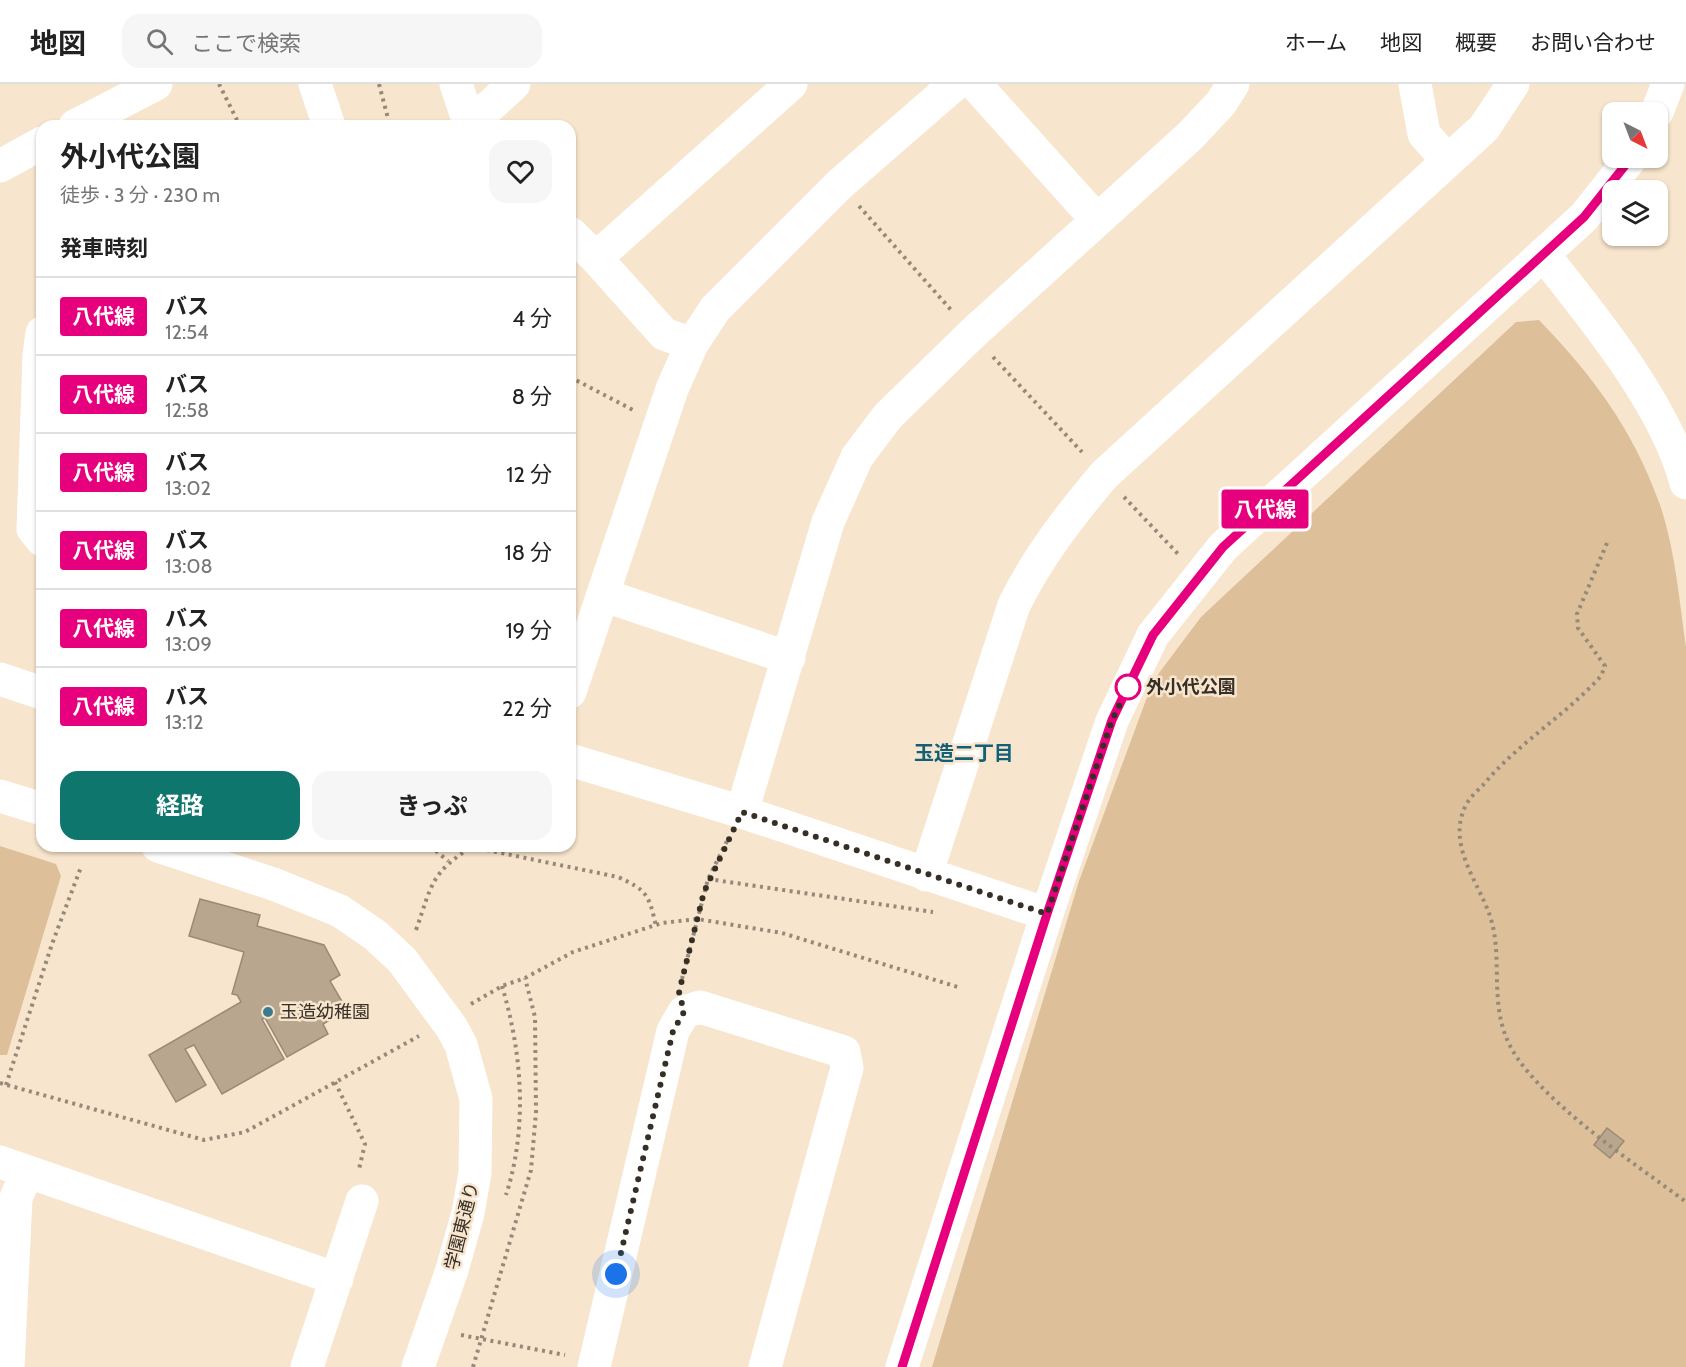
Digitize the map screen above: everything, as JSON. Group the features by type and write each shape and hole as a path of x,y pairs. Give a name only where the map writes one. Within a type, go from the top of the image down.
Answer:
{"street":[{"path":"99,120 128,113 156,84"},
{"path":"315,84 327,120"},
{"path":"456,84 468,120"},
{"path":"473,120 514,84"},
{"path":"596,258 792,84"},
{"path":"576,674 661,422 692,344 715,309 840,184 955,84"},
{"path":"975,84 1097,220"},
{"path":"742,812 828,522 857,457 888,416 972,334 1190,136 1221,103 1233,84"},
{"path":"1415,84 1424,134 1447,160"},
{"path":"926,875 1014,605 1030,572 1055,533 1104,475 1484,128 1513,84"},
{"path":"1661,102 1668,84"},
{"path":"0,166 36,146"},
{"path":"902,1367 1047,914 1112,720 1153,635 1223,547 1584,217 1623,168"},
{"path":"576,239 664,334 692,344"},
{"path":"1543,254 1582,302 1646,392 1682,467 1686,483"},
{"path":"36,442 33,529 36,533"},
{"path":"603,595 789,658"},
{"path":"0,679 36,691"},
{"path":"576,762 742,812 1047,914"},
{"path":"0,796 36,807"},
{"name":"学園東通り","path":"176,852 276,885 340,911 375,935 408,948 430,994 461,1046 476,1099 475,1173 468,1213 455,1258 418,1367"},
{"path":"601,1365 673,1031 684,1012 700,1007 844,1052 847,1068 765,1367"},
{"path":"8,1367 16,1198 14,1167 337,1279"},
{"path":"308,1367 362,1201"}],"path":[{"path":"219,84 237,120"},
{"path":"379,84 388,120"},
{"path":"840,184 972,334 1183,560"},
{"path":"576,380 661,422"},
{"path":"1607,543 1577,614 1578,628 1605,666 1601,676 1489,778 1466,804 1460,828 1464,859 1486,904 1494,927 1495,989 1506,1037 1524,1068 1570,1113 1686,1202"},
{"path":"684,1012 679,992 708,879 742,812"},
{"path":"437,852 448,861"},
{"path":"408,948 434,879 448,861 463,852"},
{"path":"501,852 618,877 640,886 650,899 656,926"},
{"path":"6,1085 52,944 81,867"},
{"path":"708,879 943,913"},
{"path":"461,1010 502,986 525,978 573,952 656,926 697,920 782,933 961,988"},
{"path":"473,1367 531,1170 536,1112 535,1017 525,978"},
{"path":"0,1083 204,1140 245,1132 420,1035"},
{"path":"335,1082 365,1144"},
{"path":"459,1334 601,1365"}],"shaded area":[{"name":"外小代公園","path":"1539,320 1594,383 1636,450 1659,502 1673,555 1679,592 1686,647 1686,1367 932,1367 1079,881 1153,681 1201,617 1516,322"},
{"path":"0,846 56,864 61,876 7,1055 0,1055"}],"building":[{"path":"200,899 260,915 257,926 324,945 340,975 330,981 347,1010 323,1024 328,1034 287,1057 265,1018 262,1019 284,1059 222,1094 194,1045 185,1049 206,1085 176,1102 149,1055 241,1002 237,995 232,994 244,952 189,936"},
{"path":"1607,1128 1624,1141 1610,1158 1594,1145"}],"bus line":[{"name":"八代線","path":"902,1367 1047,914 1112,720 1153,635 1223,547 1584,217 1624,168"}],"place":[{"name":"外小代公園","path":"1128,687"},
{"name":"玉造幼稚園","path":"268,1012"}],"district":[{"name":"玉造二丁目","path":"964,753"}],"route":[{"path":"616,1274 673,1031 684,1012 679,992 704,892 708,879 742,812 1047,914 1112,720 1133,678 1128,687"}]}
